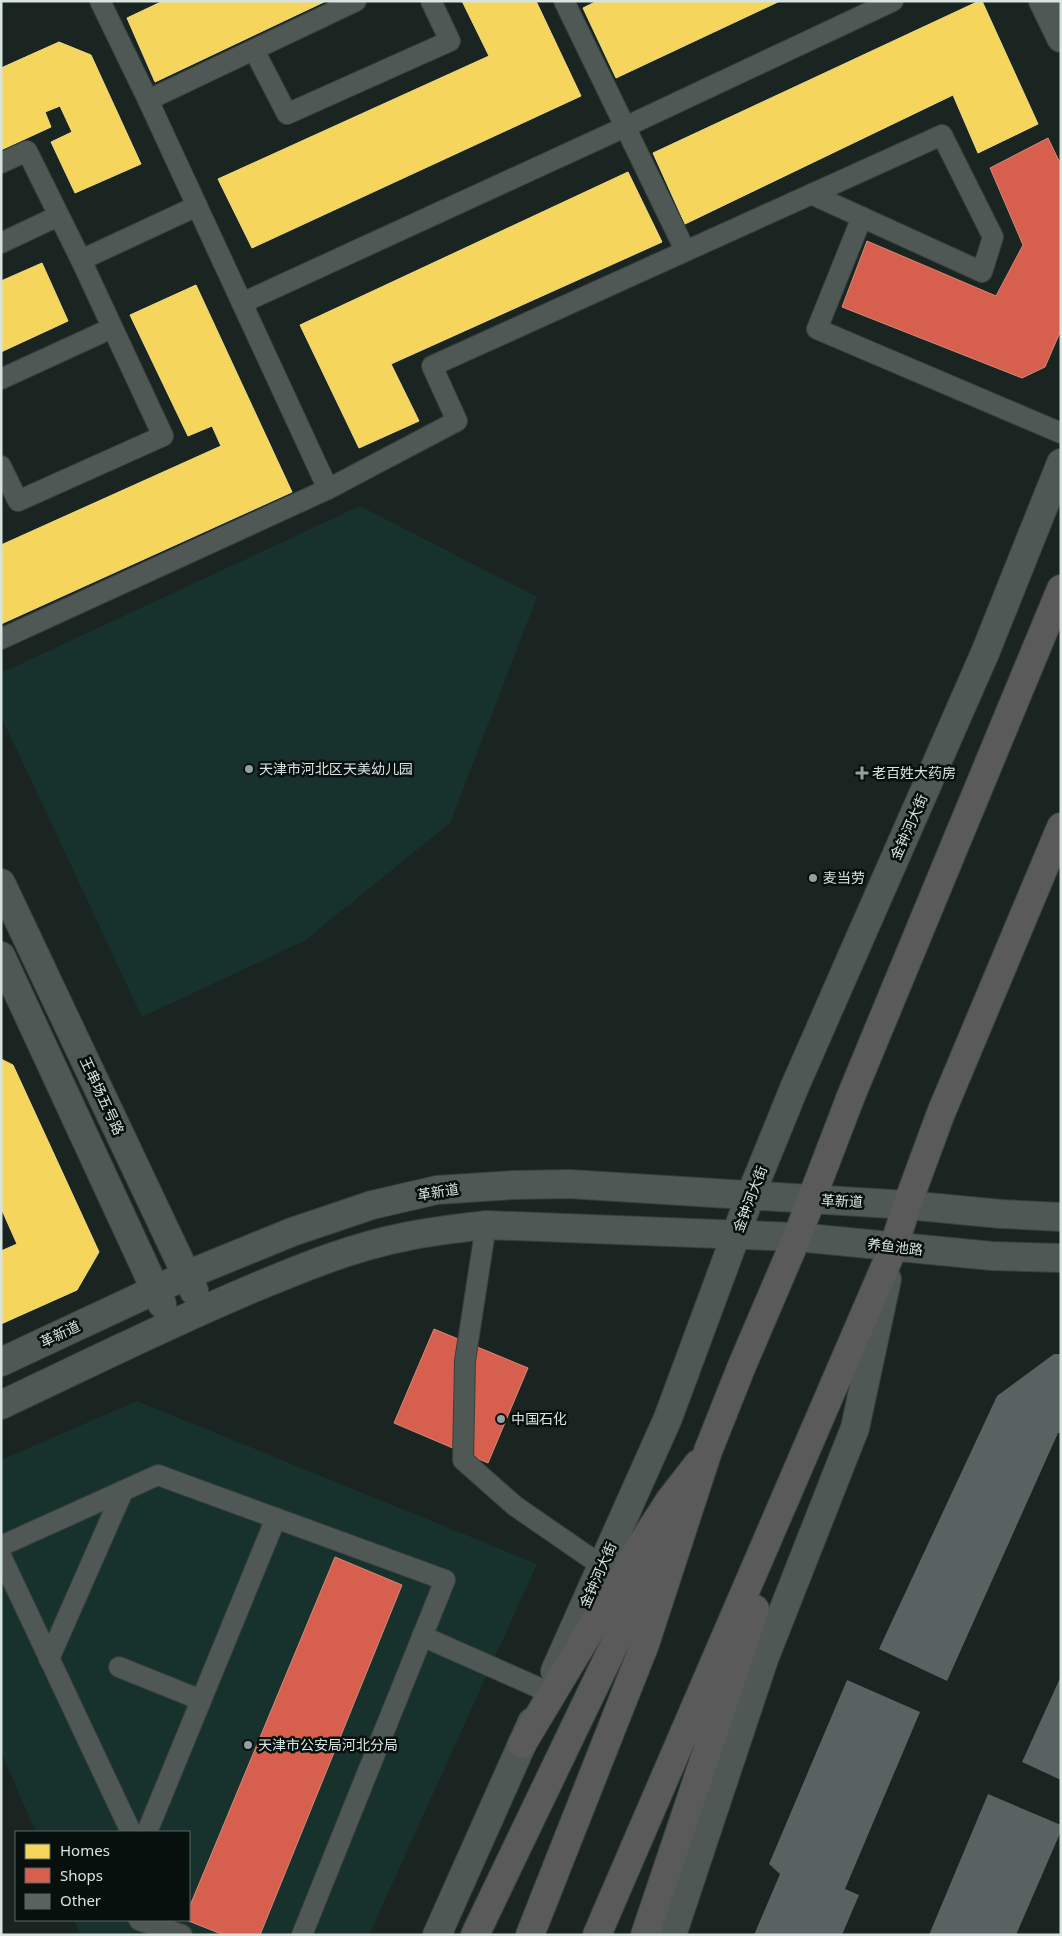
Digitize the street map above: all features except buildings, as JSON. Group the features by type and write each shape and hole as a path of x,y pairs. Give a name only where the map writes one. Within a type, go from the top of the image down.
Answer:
{"main road":[{"path":"530,1935 645,1644 708,1451 797,1237 858,1078 1061,589"},
{"path":"597,1935 894,1246 940,1113 1061,827"},
{"path":"649,1925 813,1434"},
{"path":"522,1744 657,1520 708,1451"},
{"path":"475,1935 631,1606 708,1451"}],"street":[{"path":"1043,1 1061,38"},
{"name":"金钟河大街","path":"437,1935 668,1418 751,1194 795,1086 985,652 1061,462"},
{"name":"王串场五号路","path":"1,883 201,1310"},
{"path":"1,956 171,1324"},
{"name":"革新道","path":"1,1362 186,1275 292,1232 364,1208 437,1190 512,1184 569,1184 907,1205"},
{"path":"907,1205 1001,1214 1058,1209"},
{"path":"1,1405 201,1310 329,1258 402,1237 486,1225 797,1237"},
{"name":"养鱼池路","path":"797,1237 992,1256 1058,1254"},
{"path":"672,1935 764,1659 855,1428 894,1246"}],"lane":[{"path":"100,1 148,100 328,489"},
{"path":"148,100 356,1"},
{"path":"254,50 286,114 450,41 430,1"},
{"path":"564,1 685,250"},
{"path":"242,303 626,127 893,1"},
{"path":"1,640 328,489 457,421 432,366 685,250 942,135 993,237 982,272 811,194"},
{"path":"1,163 27,151 81,260 163,436 18,501 1,466"},
{"path":"81,260 197,206"},
{"path":"1,243 58,216"},
{"path":"862,217 817,329 1061,433"},
{"path":"1,378 112,328"},
{"path":"486,1225 465,1361 463,1460 515,1506 602,1566"},
{"path":"1,1546 158,1475 445,1580 302,1935"},
{"path":"49,1659 123,1490"},
{"path":"147,1831 276,1518"},
{"path":"1,1556 131,1831"},
{"path":"422,1636 546,1691"},
{"path":"119,1667 201,1700"},
{"path":"131,1921 138,1935"},
{"path":"142,1921 182,1935"}],"shaded area":[{"name":"天津市河北区天美幼儿园","path":"360,506 537,597 450,823 304,941 142,1017 1,716 1,673"},
{"path":"137,1401 537,1564 369,1935 80,1935 74,1921 190,1921 190,1831 36,1831 1,1752 1,1460"}],"place":[{"name":"天津市河北区天美幼儿园","path":"249,769"},
{"name":"老百姓大药房","path":"862,773"},
{"name":"麦当劳","path":"813,878"},
{"name":"中国石化","path":"501,1419"},
{"name":"天津市公安局河北分局","path":"248,1745"}]}
